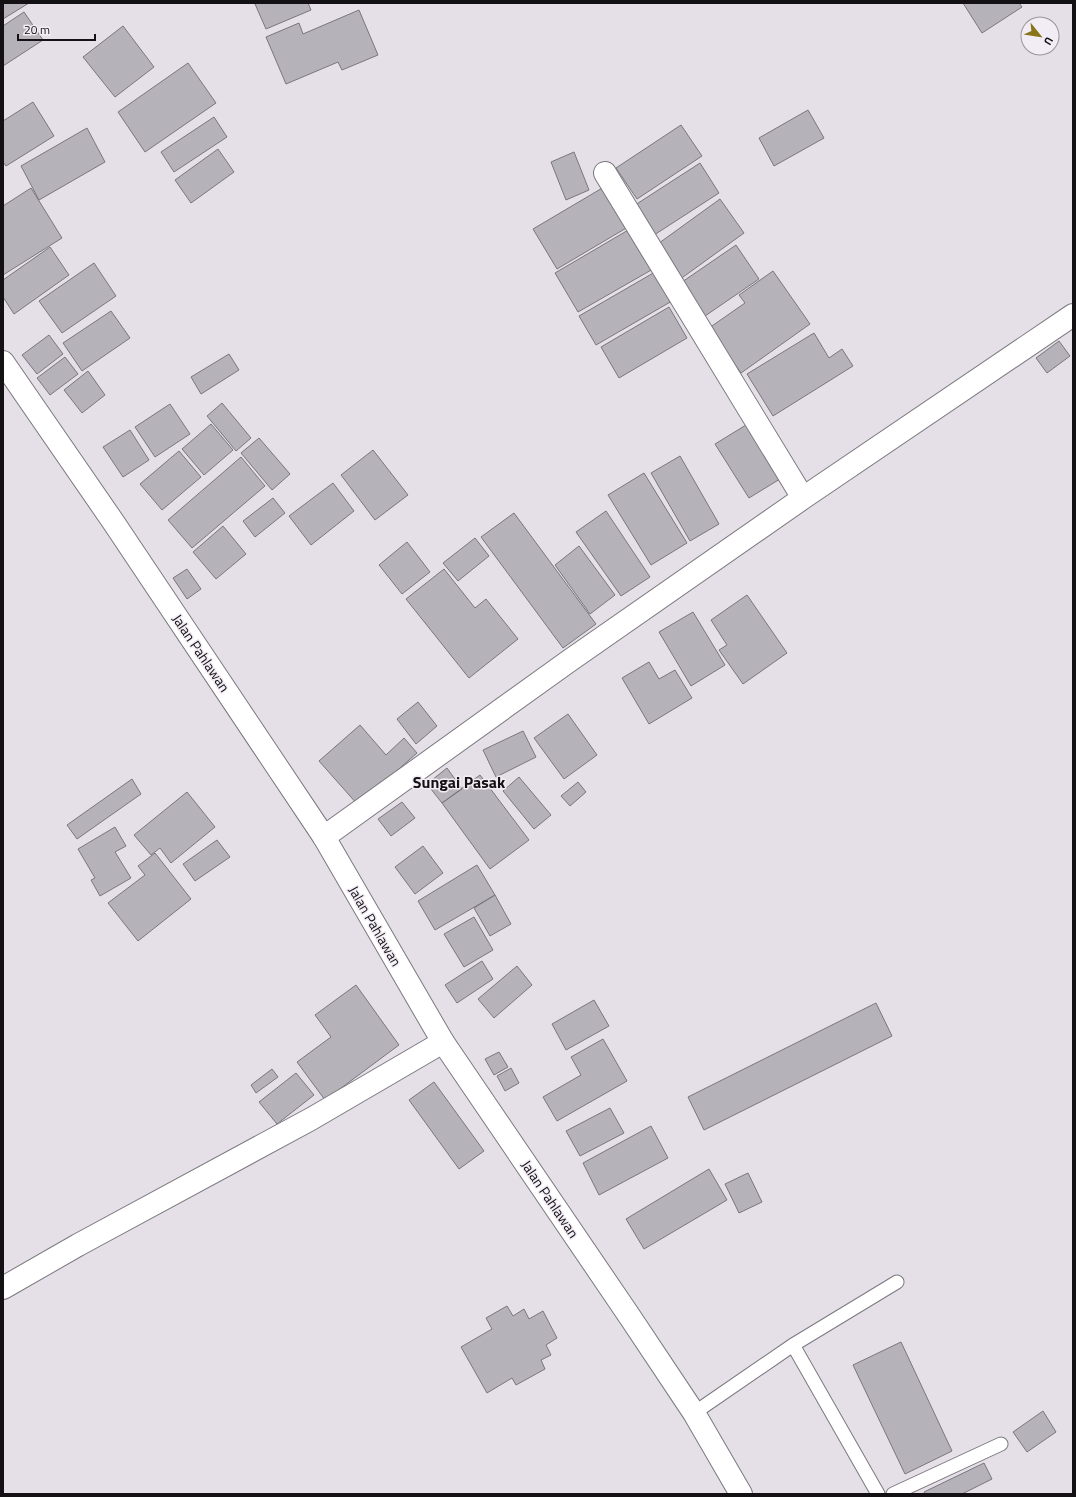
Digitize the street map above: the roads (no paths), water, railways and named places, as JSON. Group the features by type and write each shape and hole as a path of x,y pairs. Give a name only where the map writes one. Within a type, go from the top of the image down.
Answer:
{"street":[{"path":"605,173 803,498"},
{"path":"324,837 569,661 803,498 1073,315"},
{"name":"Jalan Pahlawan","path":"3,362 114,523 324,837 443,1042 694,1413 741,1494"},
{"path":"3,1288 78,1245 311,1119 443,1042"}],"lane":[{"path":"694,1413 793,1346 897,1282"},
{"path":"793,1346 878,1494"},
{"path":"893,1494 1001,1444"}],"district":[{"name":"Sungai Pasak","path":"459,782"}]}
